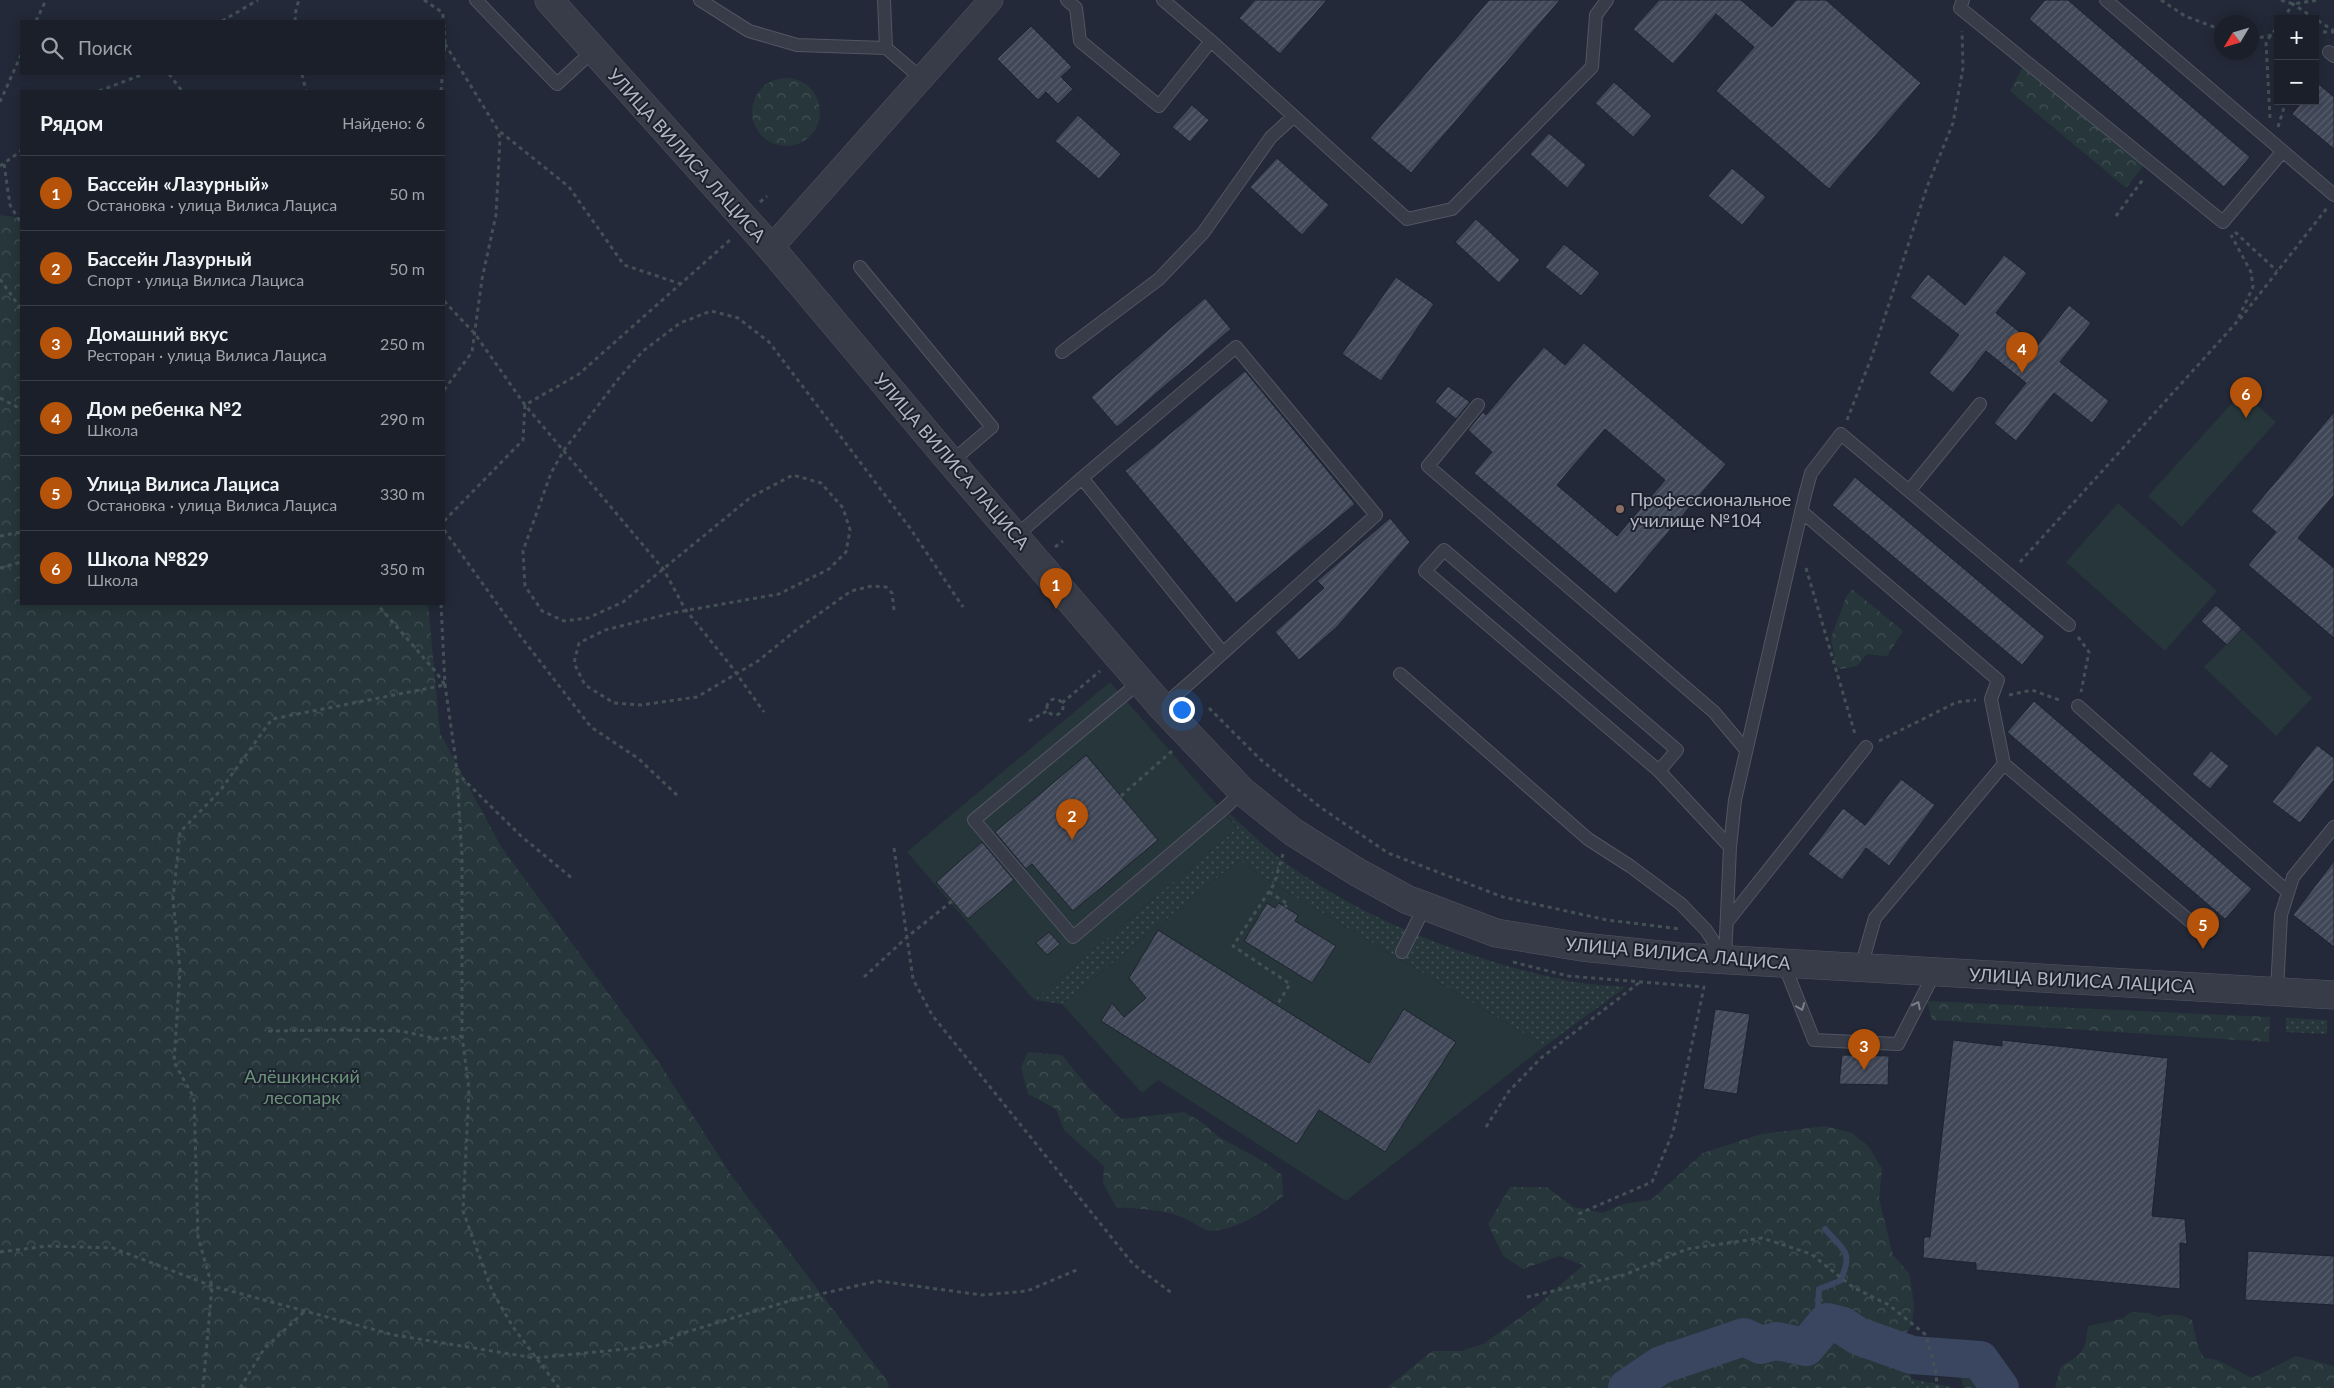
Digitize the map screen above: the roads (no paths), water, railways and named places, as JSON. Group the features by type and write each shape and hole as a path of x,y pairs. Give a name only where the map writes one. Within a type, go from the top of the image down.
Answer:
{"street":[{"name":"УЛИЦА ВИЛИСА ЛАЦИСА","path":"549,0 771,248 951,462 1162,706 1242,791 1293,832 1356,872 1408,900 1496,933 1582,947 1679,957 2277,990 2334,995"},
{"path":"771,248 991,0"}],"lane":[{"path":"476,0 557,84 594,50"},
{"path":"700,0 749,30 797,45 886,48 921,78"},
{"path":"884,0 886,48"},
{"path":"1163,0 1211,41 1407,219 1452,209 1592,67 1596,15 1607,0"},
{"path":"2106,0 2334,195"},
{"path":"1075,3 1080,41 1159,106 1211,41"},
{"path":"1962,4 2154,166 2224,222 2276,145"},
{"path":"1062,352 1159,279 1203,234 1271,137 1293,117"},
{"path":"860,267 992,427 951,462"},
{"path":"1016,536 1236,347 1376,516 1162,706"},
{"path":"1909,491 1980,404"},
{"path":"1478,405 1428,466 1714,712 1746,750"},
{"path":"1725,959 1730,847 1735,800 1746,750 1801,511 1812,472 1841,434 2069,625"},
{"path":"1082,478 1223,653"},
{"path":"1801,511 1998,680 1991,699 2004,764 2192,922"},
{"path":"1659,771 1677,750 1444,550 1425,571 1659,771 1730,847"},
{"path":"1400,674 1588,839 1630,866 1681,904 1706,930 1725,959"},
{"path":"1141,680 974,820 1073,937 1227,806 1242,791"},
{"path":"2078,706 2288,892"},
{"path":"1727,922 1866,747"},
{"path":"1861,967 1875,918 2004,764"},
{"path":"2277,990 2281,915 2293,877 2334,827"},
{"path":"1402,952 1425,906"},
{"path":"1783,962 1814,1040 1898,1044 1935,972"}],"waterway":[{"path":"1825,1229 1842,1247 1846,1258 1846,1264 1840,1281 1819,1289 1818,1309 1827,1322"},
{"path":"1627,1388 1661,1365 1744,1337 1761,1345 1776,1341 1806,1347 1827,1322 1843,1326 1858,1336 1912,1355 1980,1360 2000,1388"}],"place":[{"name":"Дом ребенка №2","path":"2022,373"},
{"name":"Школа №829","path":"2246,418"},
{"name":"Профессиональное училище №104","path":"1620,509"},
{"name":"Бассейн «Лазурный»","path":"1056,609"},
{"name":"Бассейн Лазурный","path":"1072,840"},
{"name":"Улица Вилиса Лациса","path":"2203,949"},
{"name":"Домашний вкус","path":"1864,1070"}],"park label":[{"name":"Алёшкинский лесопарк","path":"302,1086"}]}
